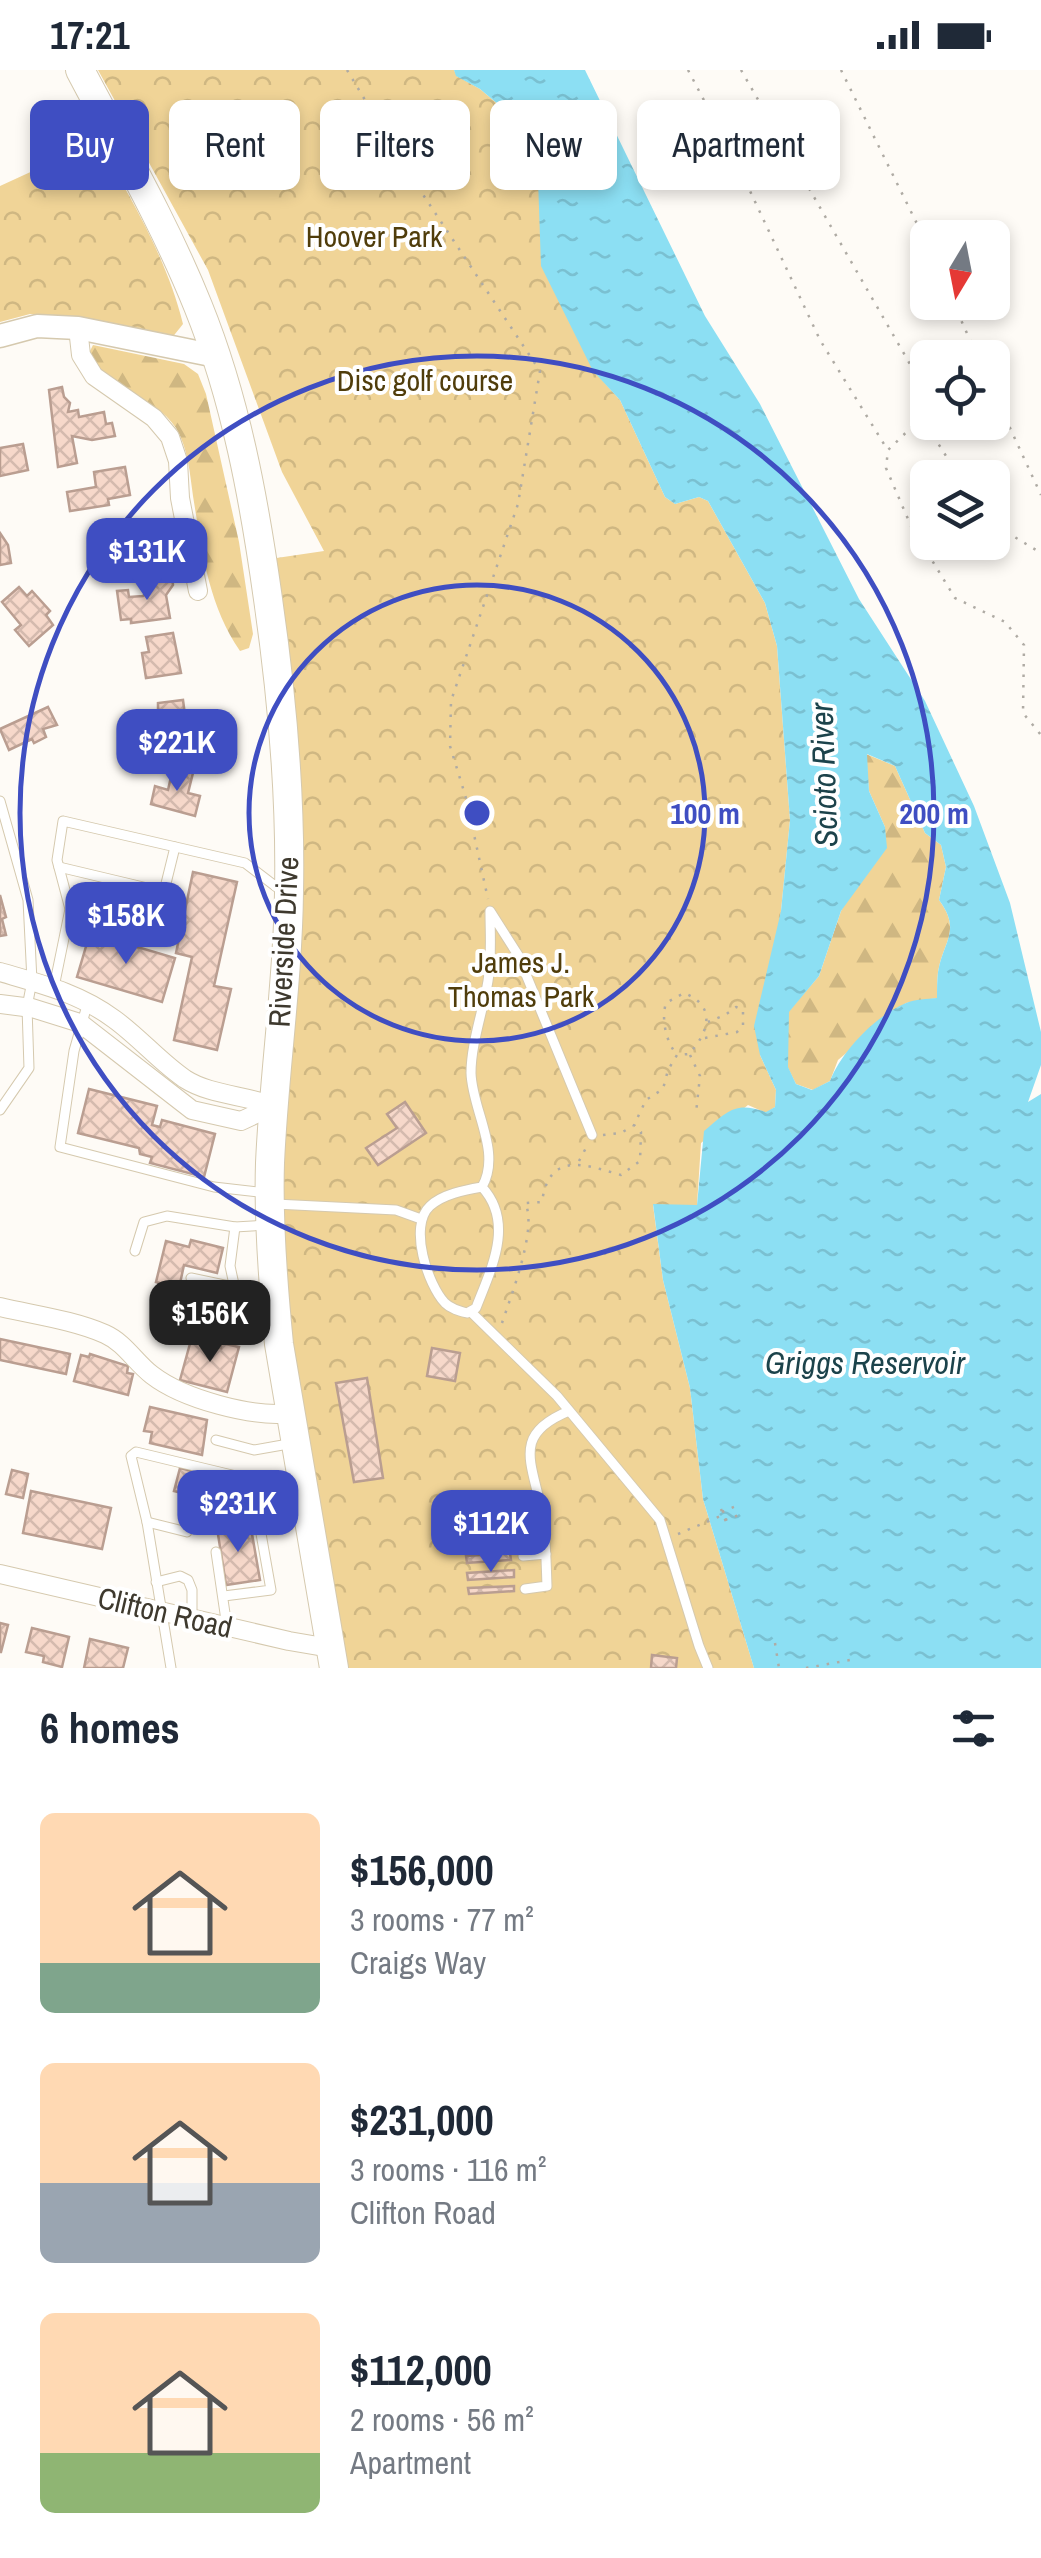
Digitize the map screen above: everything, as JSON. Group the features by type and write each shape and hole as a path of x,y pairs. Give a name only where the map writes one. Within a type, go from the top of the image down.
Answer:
{"main road":[{"name":"Riverside Drive","path":"80,70 170,240 216,356 248,471 274,636 290,824 290,897 270,1208 274,1295 332,1658"}],"street":[{"path":"0,336 37,326 78,328 216,356"},
{"path":"78,328 80,356 94,376 154,418 170,437 178,461 180,498 198,592"},
{"path":"0,972 54,987 88,1002 184,1078 207,1090 274,1106"},
{"path":"0,1004 28,1007 80,1024 192,1110 242,1121 274,1106"},
{"path":"0,1307 108,1335 152,1375 187,1394 270,1416 292,1413"},
{"name":"Clifton Road","path":"0,1574 227,1627 332,1658"}],"lane":[{"path":"0,801 28,900 32,981 28,1007 29,1068 0,1110"},
{"path":"54,987 70,909 59,867 63,822 245,863 290,897"},
{"path":"70,909 155,928 175,847"},
{"path":"59,867 164,892"},
{"path":"592,1135 518,955 490,911 489,975 471,1072 476,1110 490,1154 487,1178 482,1187 439,1200 428,1208 421,1219 421,1252 447,1306 472,1313 494,1332 570,1411 660,1520 708,1668"},
{"path":"88,1002 80,1024 60,1146 214,1186 270,1208 396,1210 421,1219"},
{"path":"472,1313 496,1257 498,1238 495,1200 482,1187"},
{"path":"135,1252 144,1222 158,1216 235,1227 270,1208"},
{"path":"234,1289 230,1266 235,1227"},
{"path":"191,1278 274,1295"},
{"path":"526,1589 547,1586 542,1517 530,1466 532,1442 547,1420 570,1411"},
{"path":"216,1440 254,1450 296,1443"},
{"path":"171,1668 132,1456 136,1452 236,1476 255,1485 304,1487"},
{"path":"250,1502 255,1485"},
{"path":"523,1521 542,1517"},
{"path":"146,1522 187,1532"},
{"path":"224,1596 271,1590 260,1528"},
{"path":"216,1552 227,1627"},
{"path":"523,1556 546,1554"},
{"path":"156,1582 180,1576 188,1580 192,1619"}],"path":[{"path":"347,70 410,175 540,371 518,504 451,701 450,746 466,798 490,908"},
{"path":"688,70 820,340 888,450 886,468 910,526 956,598 1005,622 1024,644 1023,713 1041,736"},
{"path":"741,70 910,364"},
{"path":"841,70 915,220"},
{"path":"1010,428 1041,495"},
{"path":"888,450 910,429"},
{"path":"1010,534 1041,553"},
{"path":"578,1163 592,1135 620,1133 634,1126 646,1100 664,1089 668,1070 678,1056 689,1054 703,1038 706,1010 700,999 684,993 666,1003 662,1016 672,1050 678,1056"},
{"path":"703,1038 736,1032 743,1026 743,1010 736,1006 726,1015 705,1023"},
{"path":"689,1054 700,1076 696,1113"},
{"path":"494,1332 502,1324 526,1240 530,1213 525,1203 542,1202 544,1186 570,1163 620,1175 640,1161 641,1132 634,1126"},
{"path":"724,1516 736,1506"},
{"path":"666,1539 724,1516 739,1515"},
{"path":"774,1643 779,1668"},
{"path":"806,1668 850,1660"}],"green space":[{"name":"James J. Thomas Park","path":"98,70 454,70 457,76 480,89 493,100 490,100 490,190 539,190 542,218 593,370 620,400 665,497 675,504 699,497 708,501 765,603 777,646 790,820 760,1055 776,1090 775,1107 766,1113 748,1105 701,1143 697,1205 653,1205 663,1280 690,1388 703,1499 754,1668 334,1668 279,1344 286,968 263,560 324,551 282,472 208,270 149,163 149,100 114,100"},
{"path":"30,172 30,190 125,190 158,253 176,300 183,324 171,339 76,319 30,314 0,322 0,186"},
{"path":"93,345 184,364 198,374 206,394 239,542 253,634 249,648 240,651 213,596 188,461 176,428 156,408 106,376 89,353"},
{"path":"866,754 895,766 925,833 941,845 946,867 939,900 949,920 949,936 940,961 937,998 906,1003 838,1060 830,1081 813,1090 796,1084 788,1068 788,1012 819,976 841,911 885,827 869,791"}],"water":[{"path":"454,70 585,70 600,100 493,100 456,76"},
{"path":"617,136 637,177 637,190 644,190 705,316 760,404 859,599 925,701 974,806 1010,903 1041,1032 1041,1065 1028,1102 1041,1094 1041,1668 754,1668 703,1499 690,1388 663,1280 653,1204 697,1205 704,1131 732,1110 766,1112 775,1107 776,1090 760,1055 754,1026 781,911 790,820 777,646 765,603 708,501 699,497 675,504 665,497 620,400 593,371 541,266 538,190 617,190","holes":["867,754 895,766 925,833 941,845 946,867 939,900 950,928 940,961 937,998 910,1002 871,1025 851,1047 830,1081 812,1090 796,1084 788,1067 789,1012 819,976 841,911 887,848 885,827 869,791"]}],"building":[{"path":"62,387 70,403 68,412 78,410 79,417 104,412 106,424 112,423 115,436 92,440 72,436 77,463 58,467 49,390"},
{"path":"23,444 28,470 0,476 0,448"},
{"path":"125,467 130,495 108,499 109,505 70,511 67,492 96,487 94,472"},
{"path":"132,524 149,536 137,554 133,551 126,562 120,563 121,568 108,571 102,564 98,571 89,565 102,545 108,550 117,536 115,526"},
{"path":"0,533 8,545 11,563 0,565"},
{"path":"172,575 173,585 166,595 170,618 131,623 131,619 121,620 117,591 128,590 129,597 143,596 160,576"},
{"path":"19,587 27,596 32,591 50,611 46,615 53,625 29,646 15,630 21,625 2,602"},
{"path":"173,633 181,673 146,678 142,653 149,652 146,637"},
{"path":"183,700 188,738 196,737 198,754 163,758 163,754 156,755 152,727 158,726 158,703"},
{"path":"48,707 57,725 43,729 46,737 9,750 0,729"},
{"path":"173,768 193,773 188,793 200,796 195,816 151,804 155,786 168,790"},
{"path":"193,872 237,882 214,986 231,989 217,1050 174,1040 192,957 176,953"},
{"path":"0,895 6,935 0,936"},
{"path":"90,933 175,958 162,1002 77,977"},
{"path":"89,1089 157,1106 152,1125 160,1127 162,1120 215,1134 204,1177 150,1163 152,1157 140,1154 139,1148 78,1133"},
{"path":"405,1102 426,1133 378,1165 366,1148 397,1128 387,1114"},
{"path":"191,1240 223,1248 217,1273 184,1265 179,1288 156,1282 166,1241 189,1247"},
{"path":"0,1339 70,1354 66,1374 0,1360"},
{"path":"191,1340 221,1348 221,1343 239,1347 227,1392 180,1380"},
{"path":"432,1348 460,1353 455,1381 427,1376"},
{"path":"90,1354 128,1366 127,1373 133,1374 128,1395 74,1381 81,1355"},
{"path":"367,1378 383,1478 354,1482 336,1383"},
{"path":"150,1407 207,1420 202,1455 150,1443 152,1432 144,1431"},
{"path":"180,1468 232,1481 227,1504 174,1491"},
{"path":"12,1470 28,1474 23,1498 6,1494"},
{"path":"31,1491 111,1508 102,1549 23,1533"},
{"path":"237,1525 238,1531 251,1528 260,1580 226,1585 217,1528"},
{"path":"510,1537 510,1543 465,1545 465,1539"},
{"path":"510,1553 511,1560 467,1563 466,1556"},
{"path":"514,1570 514,1577 468,1580 467,1573"},
{"path":"514,1586 514,1591 469,1594 468,1588"},
{"path":"0,1623 8,1625 1,1652 0,1652"},
{"path":"32,1628 69,1637 62,1667 43,1662 44,1656 26,1652"},
{"path":"90,1639 128,1648 123,1668 84,1668"},
{"path":"652,1655 677,1658 676,1668 651,1668"}],"park label":[{"name":"Hoover Park","path":"374,237"},
{"name":"Disc golf course","path":"425,381"}],"water label":[{"name":"Scioto River","path":"824,775"},
{"name":"Griggs Reservoir","path":"865,1363"}]}
